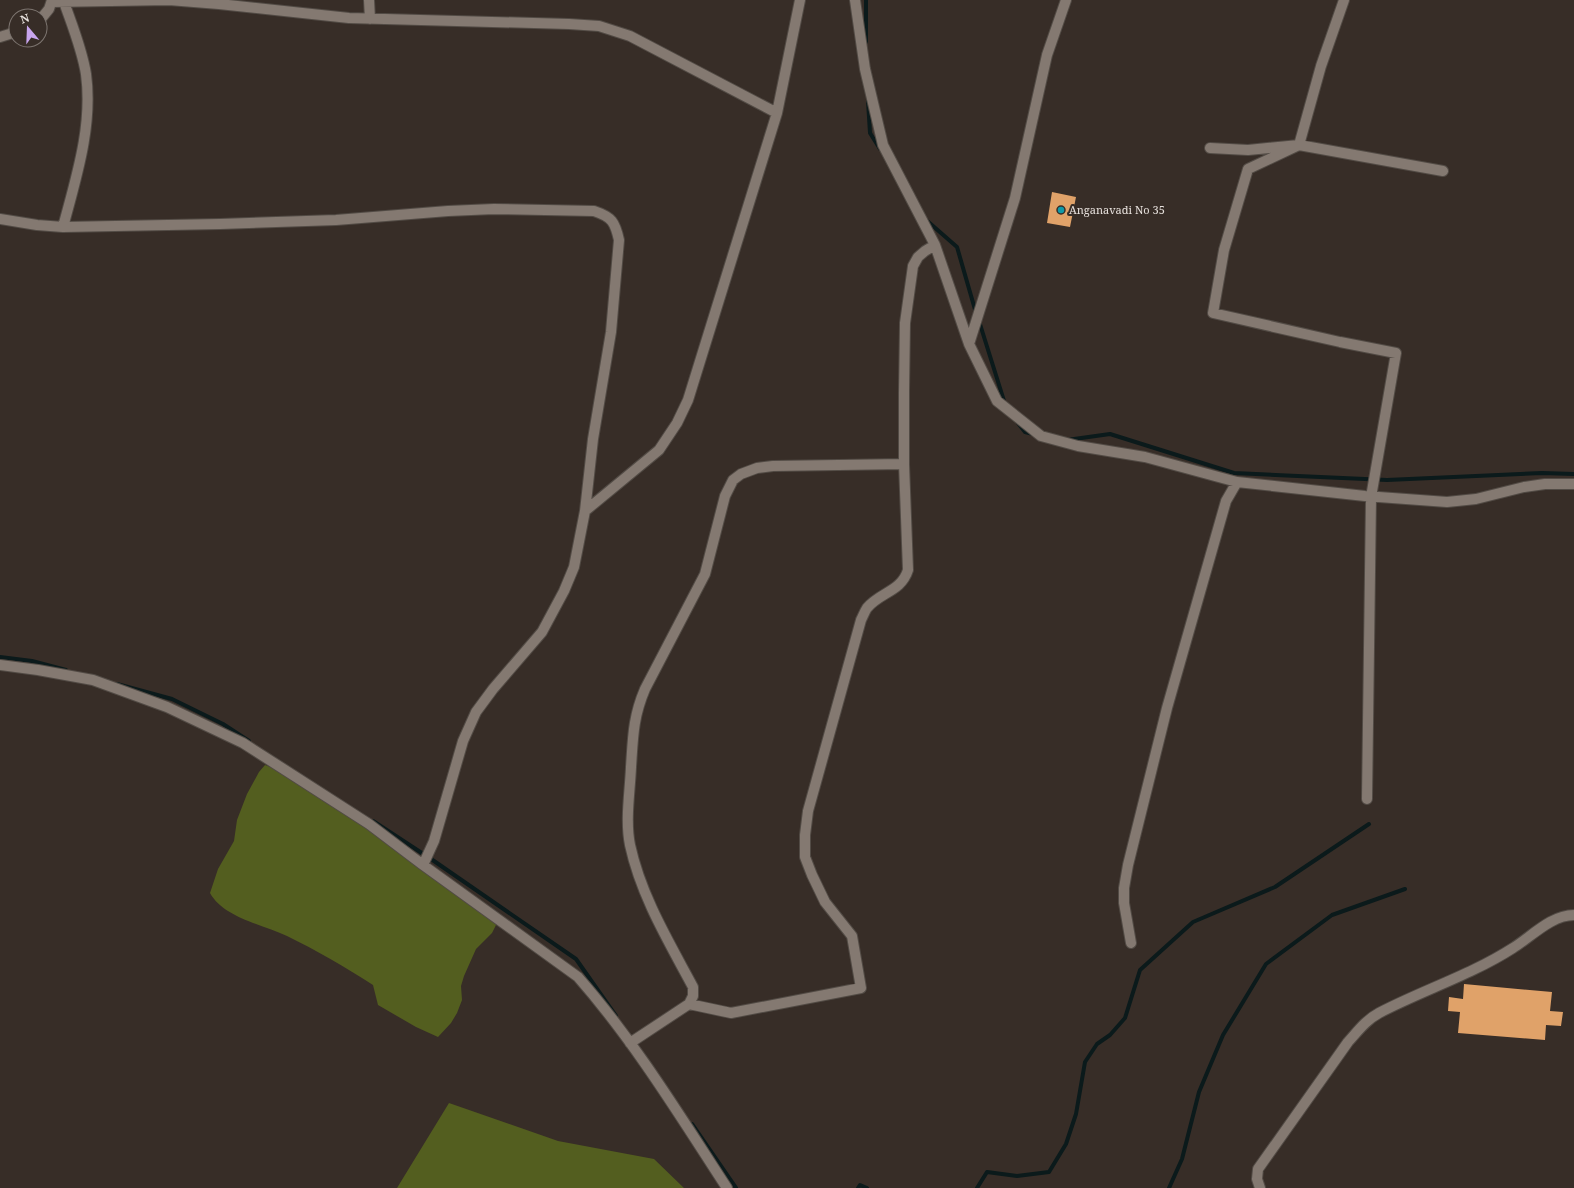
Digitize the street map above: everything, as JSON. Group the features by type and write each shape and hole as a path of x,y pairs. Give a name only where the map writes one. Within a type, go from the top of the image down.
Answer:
{"street":[{"path":"48,10 52,1 169,0 349,18 599,26 630,36 777,113"},
{"path":"369,0 370,18"},
{"path":"585,511 659,450 677,423 688,400 777,113 800,0"},
{"path":"855,0 866,69 883,145 935,245 969,344 998,401 1041,436 1078,446 1146,457 1237,482 1372,497 1447,502 1476,499 1524,487 1545,484 1574,484"},
{"path":"969,344 1015,198 1047,55 1066,0"},
{"path":"1344,0 1320,66 1298,145 1248,169 1224,250 1213,312 1340,342 1396,353 1372,497 1367,799"},
{"path":"63,227 80,160 87,112 86,75 80,46 64,2"},
{"path":"1210,148 1248,150 1298,145 1443,171"},
{"path":"0,219 37,225 63,227 220,224 336,220 494,209 594,211 605,215 612,220 617,230 619,240 611,332 593,439 585,511 574,567 564,591 542,632 493,689 476,712 462,742 434,841 424,862"},
{"path":"689,1004 731,1013 861,988 852,936 824,902 805,856 805,835 808,811 861,620 868,608 884,594 898,587 906,578 908,570 904,464 905,323 913,266 918,257 935,245"},
{"path":"630,1043 689,1004 693,996 693,987 657,919 638,872 630,844 628,815 634,724 638,707 645,689 705,574 725,496 733,480 741,474 757,468 773,466 904,464"},
{"path":"1131,943 1124,903 1124,888 1128,865 1167,708 1226,501 1237,482"},
{"path":"0,665 93,680 167,707 215,728 243,743 304,782 424,862 578,977 597,998 651,1070 727,1188"},
{"path":"1260,1188 1258,1169 1348,1042 1363,1025 1378,1014 1495,959 1556,920 1574,915"}],"green space":[{"path":"265,765 281,771 363,824 497,923 492,933 476,949 461,986 462,1000 457,1013 451,1023 438,1037 416,1027 378,1005 373,985 362,978 298,941 244,919 224,909 216,902 210,893 218,869 234,841 237,820 247,794 259,772"},
{"path":"449,1103 558,1141 654,1159 684,1188 397,1188"}],"building":[{"name":"Anganavadi No 35","path":"1052,192 1076,197 1070,227 1047,223"},
{"path":"1464,984 1552,992 1550,1011 1563,1012 1561,1026 1546,1025 1545,1040 1458,1033 1460,1012 1448,1011 1449,997 1463,999"}],"waterway":[{"path":"866,0 866,42"},
{"path":"868,101 870,133 880,149"},
{"path":"925,219 957,247 976,313"},
{"path":"979,321 1005,404"},
{"path":"1018,423 1025,432 1033,434"},
{"path":"1067,440 1110,434 1234,473 1387,480 1542,473 1574,474"},
{"path":"0,657 32,661 66,670"},
{"path":"117,684 172,699 223,724 249,741"},
{"path":"373,821 434,861 576,959 616,1016"},
{"path":"977,1188 987,1172 1017,1176 1049,1172 1066,1144 1076,1114 1085,1062 1097,1044 1110,1035 1125,1018 1140,970 1193,922 1275,887 1369,824"},
{"path":"1169,1188 1182,1159 1199,1092 1223,1035 1266,964 1332,915 1405,889"},
{"path":"692,1124 736,1188"},
{"path":"858,1188 860,1185 867,1188"}],"place":[{"name":"Anganavadi No 35","path":"1061,210"}]}
